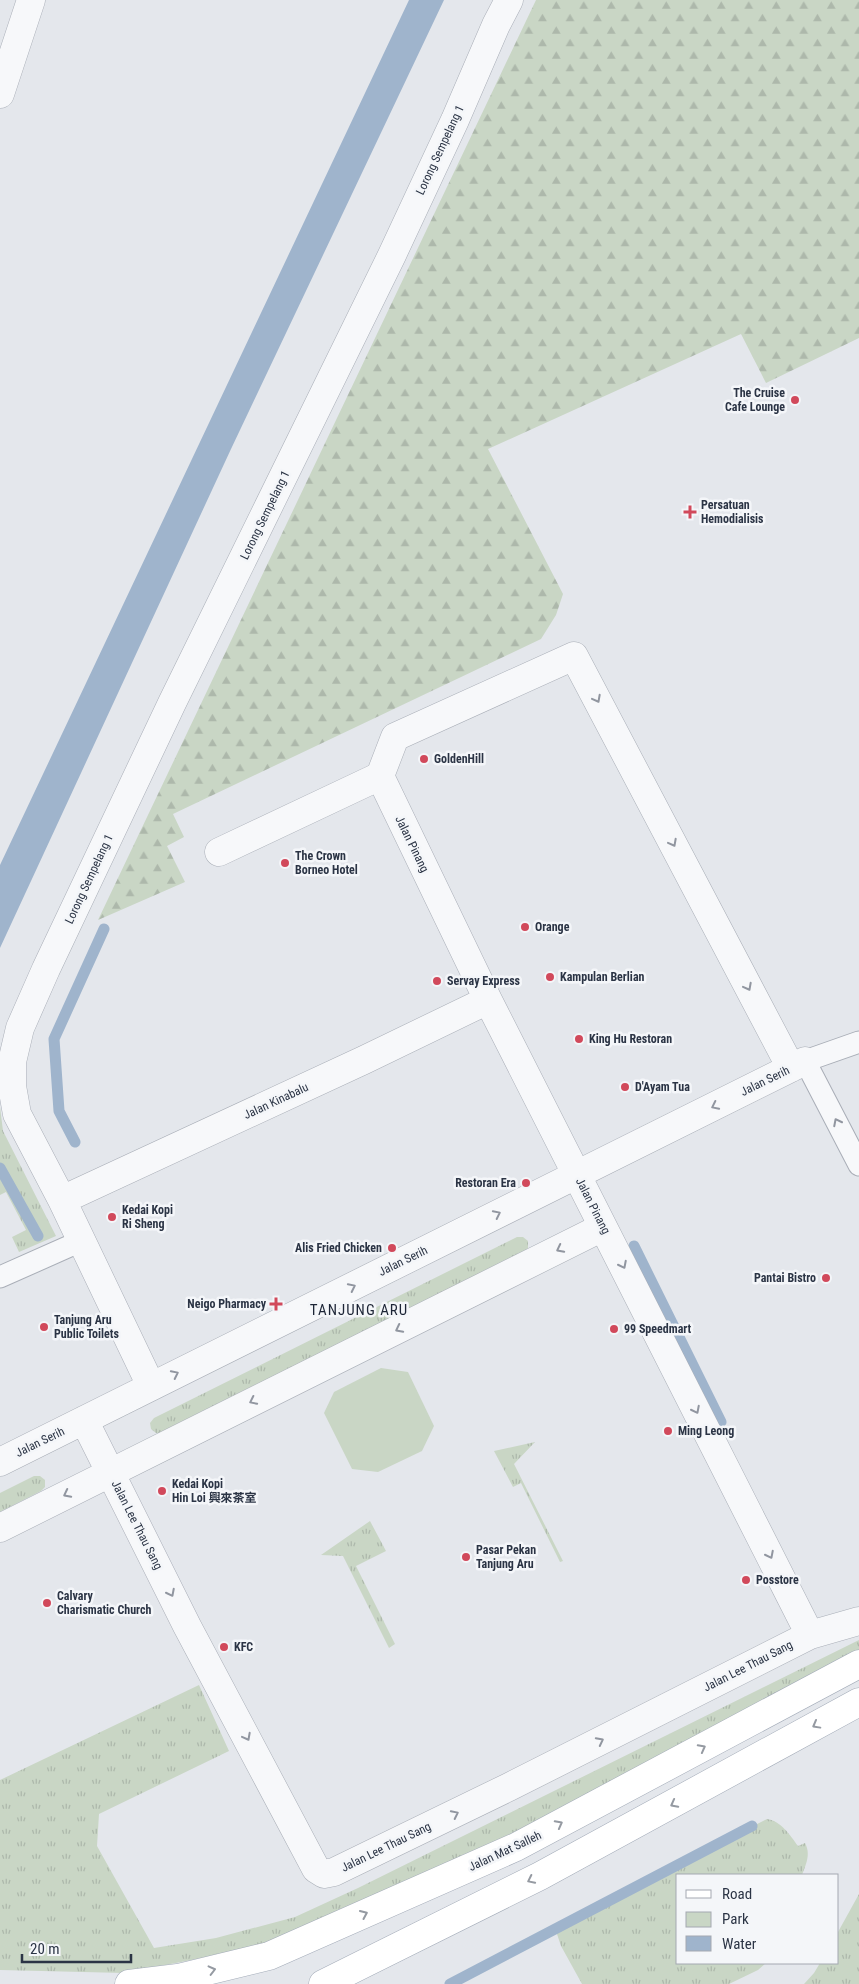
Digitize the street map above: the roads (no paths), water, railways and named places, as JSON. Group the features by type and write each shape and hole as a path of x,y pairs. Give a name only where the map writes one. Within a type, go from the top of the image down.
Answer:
{"main road":[{"name":"Jalan Mat Salleh","path":"129,1984 178,1978 269,1956 516,1848 859,1664"},
{"path":"323,1984 540,1876 859,1702"}],"street":[{"path":"0,94 31,0"},
{"name":"Lorong Sempelang 1","path":"151,1386 62,1200 17,1114 12,1086 12,1044 172,703 387,264 455,120 508,0"},
{"path":"219,852 380,776 395,737 574,656 798,1064"},
{"name":"Jalan Pinang","path":"380,776 488,1000 810,1635"},
{"name":"Jalan Kinabalu","path":"62,1200 364,1060 488,1000"},
{"name":"Jalan Serih","path":"0,1462 798,1064"},
{"path":"0,1528 604,1227"},
{"path":"84,1420 110,1472"},
{"name":"Jalan Lee Thau Sang","path":"110,1472 187,1626 316,1869 324,1874 334,1872 509,1787 810,1635 859,1621"}],"lane":[{"path":"859,1042 798,1064 859,1165"},
{"path":"0,1277 82,1241"}],"water":[{"path":"409,0 444,0 231,449 0,948 0,865"}],"waterway":[{"path":"75,1142 59,1111 54,1039 104,929"},
{"path":"0,1168 38,1236"},
{"path":"634,1246 721,1422"},
{"path":"450,1984 752,1826"}],"place":[{"name":"The Cruise Cafe Lounge","path":"795,400"},
{"name":"Persatuan Hemodialisis","path":"690,512"},
{"name":"GoldenHill","path":"424,759"},
{"name":"The Crown Borneo Hotel","path":"285,863"},
{"name":"Orange","path":"525,927"},
{"name":"Kampulan Berlian","path":"550,977"},
{"name":"Servay Express","path":"437,981"},
{"name":"King Hu Restoran","path":"579,1039"},
{"name":"D'Ayam Tua","path":"625,1087"},
{"name":"Restoran Era","path":"526,1183"},
{"name":"Kedai Kopi Ri Sheng","path":"112,1217"},
{"name":"Alis Fried Chicken","path":"392,1248"},
{"name":"Pantai Bistro","path":"826,1278"},
{"name":"Neigo Pharmacy","path":"276,1304"},
{"name":"Tanjung Aru Public Toilets","path":"44,1327"},
{"name":"99 Speedmart","path":"614,1329"},
{"name":"Ming Leong","path":"668,1431"},
{"name":"Kedai Kopi Hin Loi 興來茶室","path":"162,1491"},
{"name":"Pasar Pekan Tanjung Aru","path":"466,1557"},
{"name":"Posstore","path":"746,1580"},
{"name":"Calvary Charismatic Church","path":"47,1603"},
{"name":"KFC","path":"224,1647"}],"district":[{"name":"TANJUNG ARU","path":"359,1310"}]}
